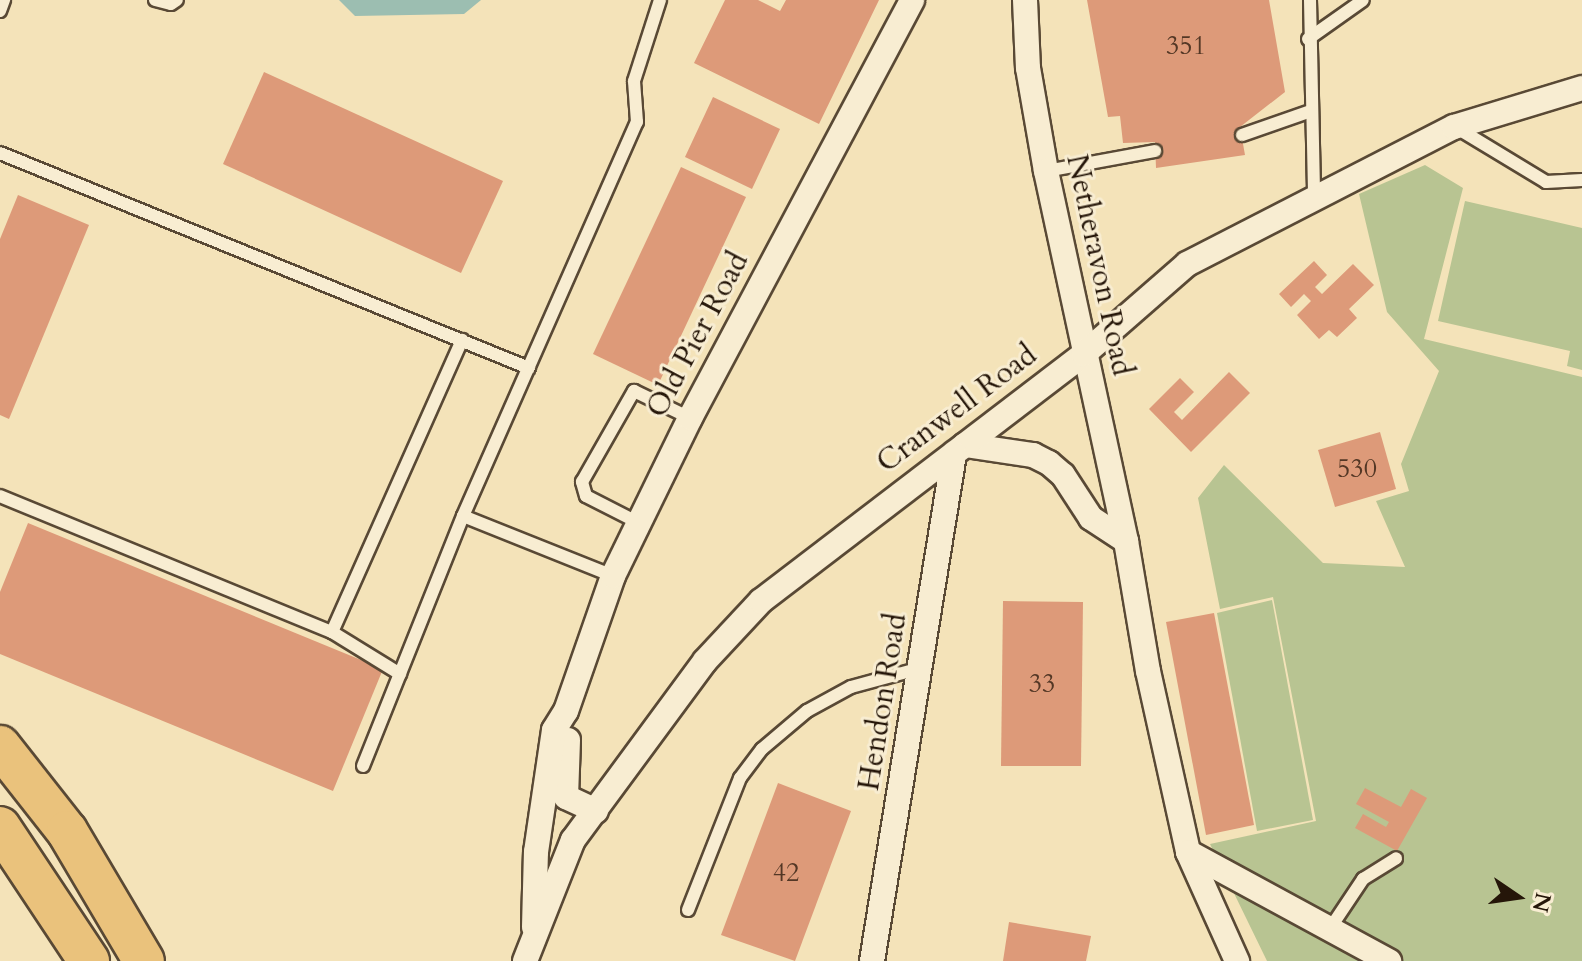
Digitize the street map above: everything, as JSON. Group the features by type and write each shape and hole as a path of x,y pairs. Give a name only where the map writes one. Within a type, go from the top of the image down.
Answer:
{"main road":[{"path":"0,746 67,831 144,961"},
{"path":"0,827 89,961"}],"street":[{"name":"Old Pier Road","path":"530,950 544,779 554,730 566,711 613,576 690,418 912,0"},
{"name":"Netheravon Road","path":"1025,0 1028,68 1046,171 1126,541 1143,645 1188,852 1237,961"},
{"name":"Cranwell Road","path":"530,950 573,840 705,661 761,601 1084,354 1187,264 1314,196 1454,127 1582,88"},
{"path":"960,449 1033,455 1049,463 1063,475 1091,518 1126,541"},
{"name":"Hendon Road","path":"872,961 960,449"},
{"name":"Old Pier Road","path":"566,711 570,729 564,754 566,797 596,811"},
{"name":"Old Pier Road","path":"544,779 548,814 573,840"},
{"path":"1188,852 1389,961"}],"lane":[{"path":"0,11 4,0"},
{"path":"155,0 177,0"},
{"path":"363,766 463,516 637,122 634,81 660,0"},
{"path":"1310,0 1308,39 1314,196"},
{"path":"1308,39 1363,0"},
{"path":"1242,135 1311,111"},
{"path":"1454,127 1546,182 1582,180"},
{"path":"1046,171 1155,151"},
{"path":"0,153 529,368"},
{"path":"332,632 462,340"},
{"path":"637,522 586,496 582,482 634,391 690,418"},
{"path":"0,496 332,632 400,674"},
{"path":"463,516 613,576"},
{"path":"688,910 740,778 762,749 807,711 851,687 921,668"},
{"path":"1331,927 1363,879 1396,858"}],"green space":[{"path":"1425,165 1463,188 1424,339 1582,377 1582,961 1267,961 1210,844 1316,821 1273,597 1220,609 1198,498 1224,465 1323,563 1405,567 1376,501 1409,491 1401,464 1439,371 1387,312 1359,194"},
{"path":"1465,201 1582,228 1582,370 1567,366 1570,351 1438,321"},
{"path":"1272,600 1313,820 1257,831 1217,613"}],"shaded area":[{"path":"339,0 481,0 464,14 355,16"}],"building":[{"path":"725,0 758,0 780,11 786,0 879,0 819,124 694,63"},
{"path":"1087,0 1269,0 1285,92 1240,127 1245,155 1156,168 1155,142 1123,143 1120,116 1108,117"},
{"path":"264,72 503,181 461,273 223,164"},
{"path":"713,97 780,129 752,189 685,157"},
{"path":"681,167 746,197 658,385 593,354"},
{"path":"18,195 89,225 9,419 0,415 0,239"},
{"path":"1314,261 1327,275 1315,287 1322,294 1353,264 1374,285 1349,309 1357,318 1337,337 1329,330 1319,339 1297,315 1311,301 1304,294 1291,307 1279,294"},
{"path":"1229,372 1250,393 1191,452 1149,409 1180,378 1194,392 1174,412 1182,420"},
{"path":"1380,432 1396,489 1335,507 1318,450"},
{"path":"28,523 383,669 333,791 0,654 0,592"},
{"path":"1003,601 1083,602 1081,766 1001,766"},
{"path":"1214,613 1254,825 1206,835 1166,622"},
{"path":"778,783 851,811 795,961 721,935"},
{"path":"1365,788 1401,807 1411,789 1427,798 1397,851 1355,828 1363,814 1386,827 1389,822 1356,804"},
{"path":"1009,922 1091,936 1086,961 1003,961"}]}
